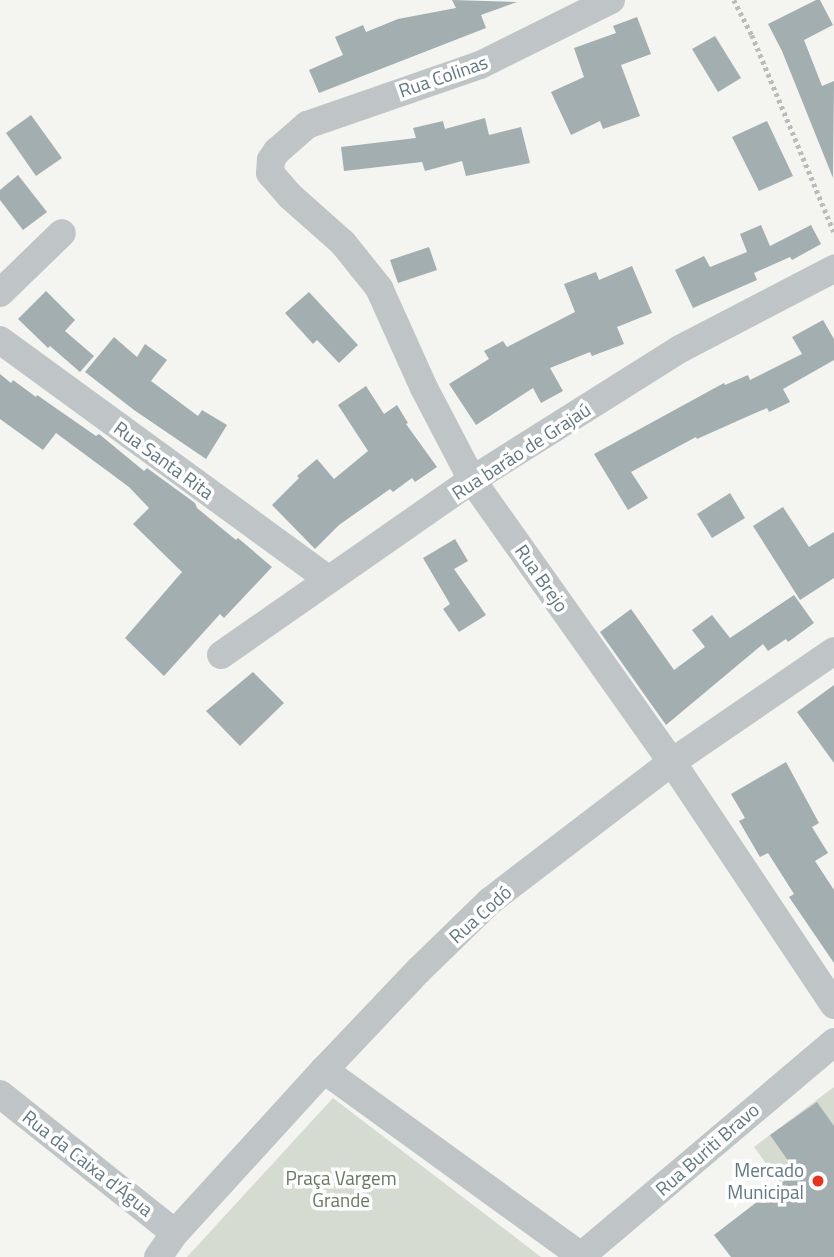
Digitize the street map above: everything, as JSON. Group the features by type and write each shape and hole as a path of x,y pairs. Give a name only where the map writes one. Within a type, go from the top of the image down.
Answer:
{"street":[{"name":"Rua Colinas","path":"277,151 307,125 324,117 480,65 611,0"},
{"name":"Rua Brejo","path":"277,151 271,160 270,173 275,181 343,243 379,288 424,388 472,480 672,762 834,1005"},
{"path":"0,293 62,233"},
{"name":"Rua barão de Grajaú","path":"221,655 472,480 680,349 834,269"},
{"name":"Rua Santa Rita","path":"0,340 328,579"},
{"name":"Rua Codó","path":"158,1257 175,1233 324,1070 419,970 491,901 672,762 834,651"},
{"name":"Rua Buriti Bravo","path":"581,1257 834,1042"},
{"path":"324,1070 581,1257"},
{"name":"Rua da Caixa d'Água","path":"0,1094 175,1233"}],"path":[{"path":"734,0 752,35 834,232"}],"green space":[{"name":"Mercado Municipal","path":"834,1087 834,1257 754,1147"},
{"name":"Praça Vargem Grande","path":"333,1098 541,1257 187,1257"}],"building":[{"path":"452,0 517,2 481,15 486,28 319,93 309,70 343,55 335,37 363,25 366,32 398,19 456,8"},
{"path":"820,0 833,25 804,40 822,86 834,81 833,178 782,51 768,24"},
{"path":"637,17 651,54 621,65 640,116 603,129 600,121 571,135 551,92 584,77 574,48 616,33 613,26"},
{"path":"715,36 741,78 718,92 692,49"},
{"path":"31,115 62,158 36,176 6,133"},
{"path":"485,118 489,135 521,127 530,163 466,176 462,161 425,171 422,162 344,171 341,147 416,138 413,128 443,121 445,129"},
{"path":"767,121 793,176 759,191 732,137"},
{"path":"18,175 47,212 23,230 0,200 0,190"},
{"path":"761,225 770,246 811,225 821,244 792,260 790,257 754,273 757,280 693,308 675,270 704,256 710,267 747,252 740,234"},
{"path":"429,247 437,270 398,283 390,260"},
{"path":"632,266 652,313 617,327 624,344 592,356 590,352 550,368 563,391 541,403 533,388 476,425 449,384 489,359 484,351 503,341 507,347 575,312 564,284 596,272 599,280"},
{"path":"46,291 75,320 65,331 94,356 80,372 50,346 48,348 18,319"},
{"path":"309,292 358,345 339,363 317,340 313,344 285,313"},
{"path":"823,320 834,339 834,360 783,389 790,402 769,412 767,408 697,439 696,437 631,472 648,498 628,510 594,454 724,383 725,385 748,375 750,380 802,354 792,337"},
{"path":"114,337 137,357 145,344 167,360 151,381 198,416 202,410 227,425 206,459 134,410 85,372"},
{"path":"0,374 11,383 13,380 36,397 37,395 96,436 99,434 144,471 147,468 195,503 197,508 272,567 224,618 220,614 164,676 125,638 182,572 133,524 149,508 129,487 56,433 43,450 0,419"},
{"path":"366,386 384,414 397,405 408,423 406,424 437,467 415,482 412,478 393,492 390,489 339,525 315,549 272,505 299,478 297,476 317,459 334,479 368,451 338,405"},
{"path":"730,493 745,518 712,538 697,514"},
{"path":"783,507 809,547 834,532 834,578 800,600 753,526"},
{"path":"455,539 468,561 454,569 486,615 459,632 443,609 450,604 423,558"},
{"path":"794,595 814,623 788,642 786,639 768,651 763,644 666,725 600,632 631,609 674,670 705,647 692,630 712,615 730,638"},
{"path":"253,672 284,703 240,746 206,711"},
{"path":"834,685 834,763 797,712"},
{"path":"786,762 819,823 812,827 828,853 815,861 834,890 834,963 789,897 794,894 768,853 760,857 739,821 745,818 731,794"},
{"path":"817,1102 834,1126 834,1257 731,1257 714,1235 796,1172 770,1135"}],"place":[{"name":"Mercado Municipal","path":"818,1181"}]}
